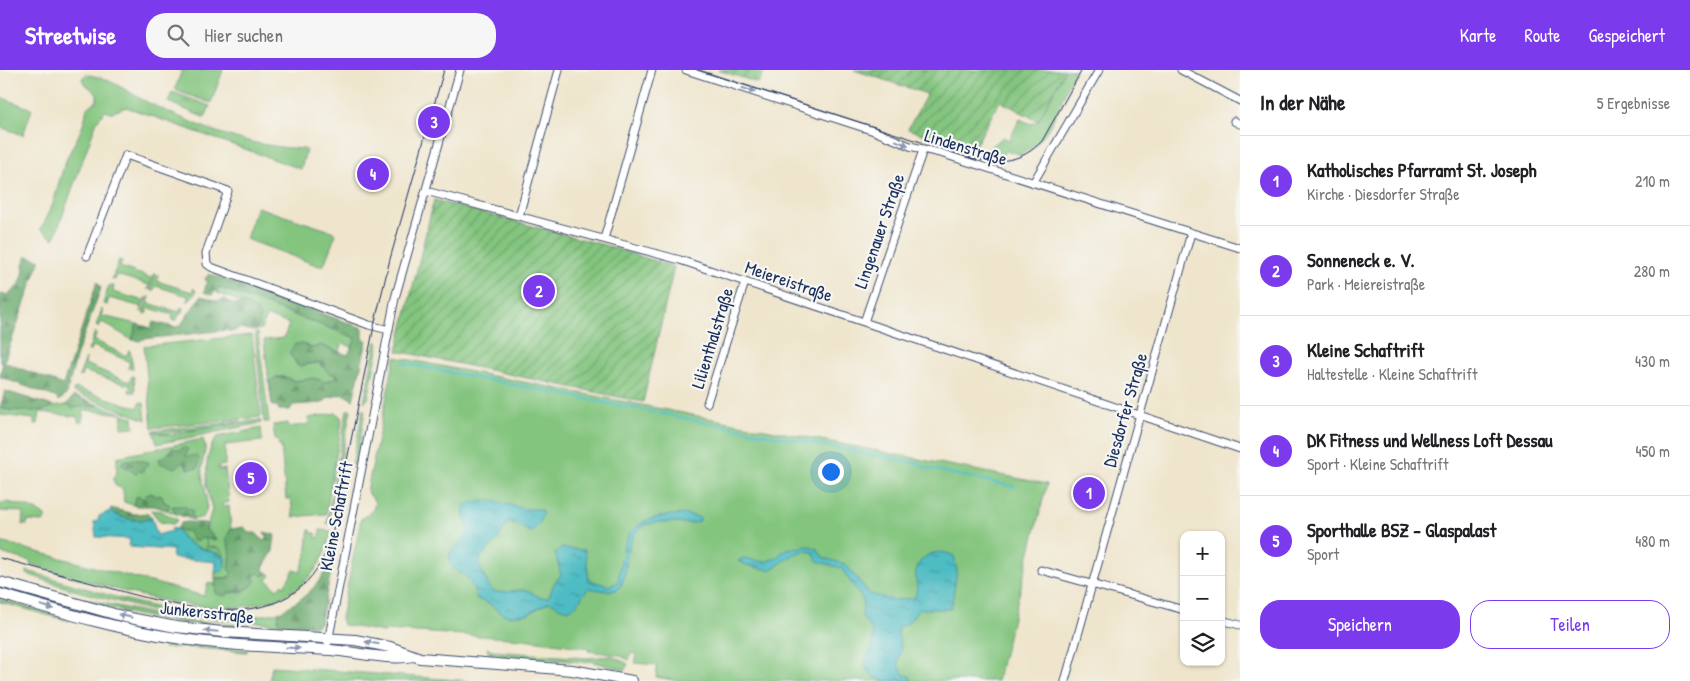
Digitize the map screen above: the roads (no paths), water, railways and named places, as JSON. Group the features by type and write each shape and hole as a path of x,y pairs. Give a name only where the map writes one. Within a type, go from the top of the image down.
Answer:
{"main road":[{"name":"Junkersstraße","path":"0,582 88,607 160,624 223,632 379,644 413,656 572,670 632,681"},
{"name":"Junkersstraße","path":"0,594 157,635 206,642 327,650 402,658 413,656"}],"street":[{"name":"Kleine Schaftrift","path":"327,650 398,286 460,70"},
{"path":"518,216 559,70"},
{"path":"604,239 652,70"},
{"name":"Lindenstraße","path":"686,70 874,131 922,150 940,153 1240,248"},
{"path":"1034,183 1098,70"},
{"path":"1181,70 1240,101"},
{"name":"Lingenauer Straße","path":"864,322 922,150"},
{"path":"87,256 126,155 228,191 206,253 207,264 211,267 369,325 389,330"},
{"name":"Meiereistraße","path":"426,191 604,239 745,282 1240,449"},
{"name":"Diesdorfer Straße","path":"1065,681 1191,233"},
{"name":"Lilienthalstraße","path":"707,404 745,282"},
{"path":"1041,570 1180,609"},
{"path":"1225,621 1240,625"}],"water":[{"path":"491,500 524,509 540,509 543,513 539,525 530,532 513,523 507,523 498,539 481,557 479,565 491,590 503,592 527,590 541,598 549,597 554,583 561,575 555,553 561,548 585,550 589,580 609,586 618,582 627,538 640,524 664,516 678,514 696,516 700,518 700,521 695,523 652,523 637,531 629,548 622,584 617,590 606,591 589,588 577,604 570,609 561,608 549,602 528,614 508,616 499,612 490,604 477,599 469,580 452,568 450,564 450,553 470,532 463,513 465,505"},
{"path":"110,511 130,519 152,518 157,535 172,531 171,528 177,529 186,541 224,556 225,566 222,571 215,573 216,562 172,558 173,550 129,547 130,539 96,537 94,522 98,521 99,516"},
{"path":"810,546 817,549 824,558 845,564 870,594 894,600 914,598 917,591 916,571 918,565 926,556 943,552 954,556 957,571 951,609 919,609 908,623 897,629 901,647 898,664 904,675 910,676 912,681 886,681 874,677 867,670 865,661 873,646 873,633 862,616 863,600 841,568 817,561 814,553 808,551 796,554 769,570 749,566 738,561 743,558 765,562 777,557 786,549"}],"waterway":[{"path":"403,363 919,464 926,468 1015,487"}],"tram line":[{"path":"0,558 141,596 207,609 239,610 269,605 295,592 317,569 332,535 374,326 390,259 444,70"},
{"path":"697,70 974,159 993,161 1019,157 1042,141 1082,70"}],"place":[{"name":"Kleine Schaftrift","path":"434,122"},
{"name":"DK Fitness und Wellness Loft Dessau","path":"373,174"},
{"name":"Sonneneck e. V.","path":"539,291"},
{"name":"Sporthalle BSZ - Glaspalast","path":"251,478"},
{"name":"Katholisches Pfarramt St. Joseph","path":"1089,493"}]}
